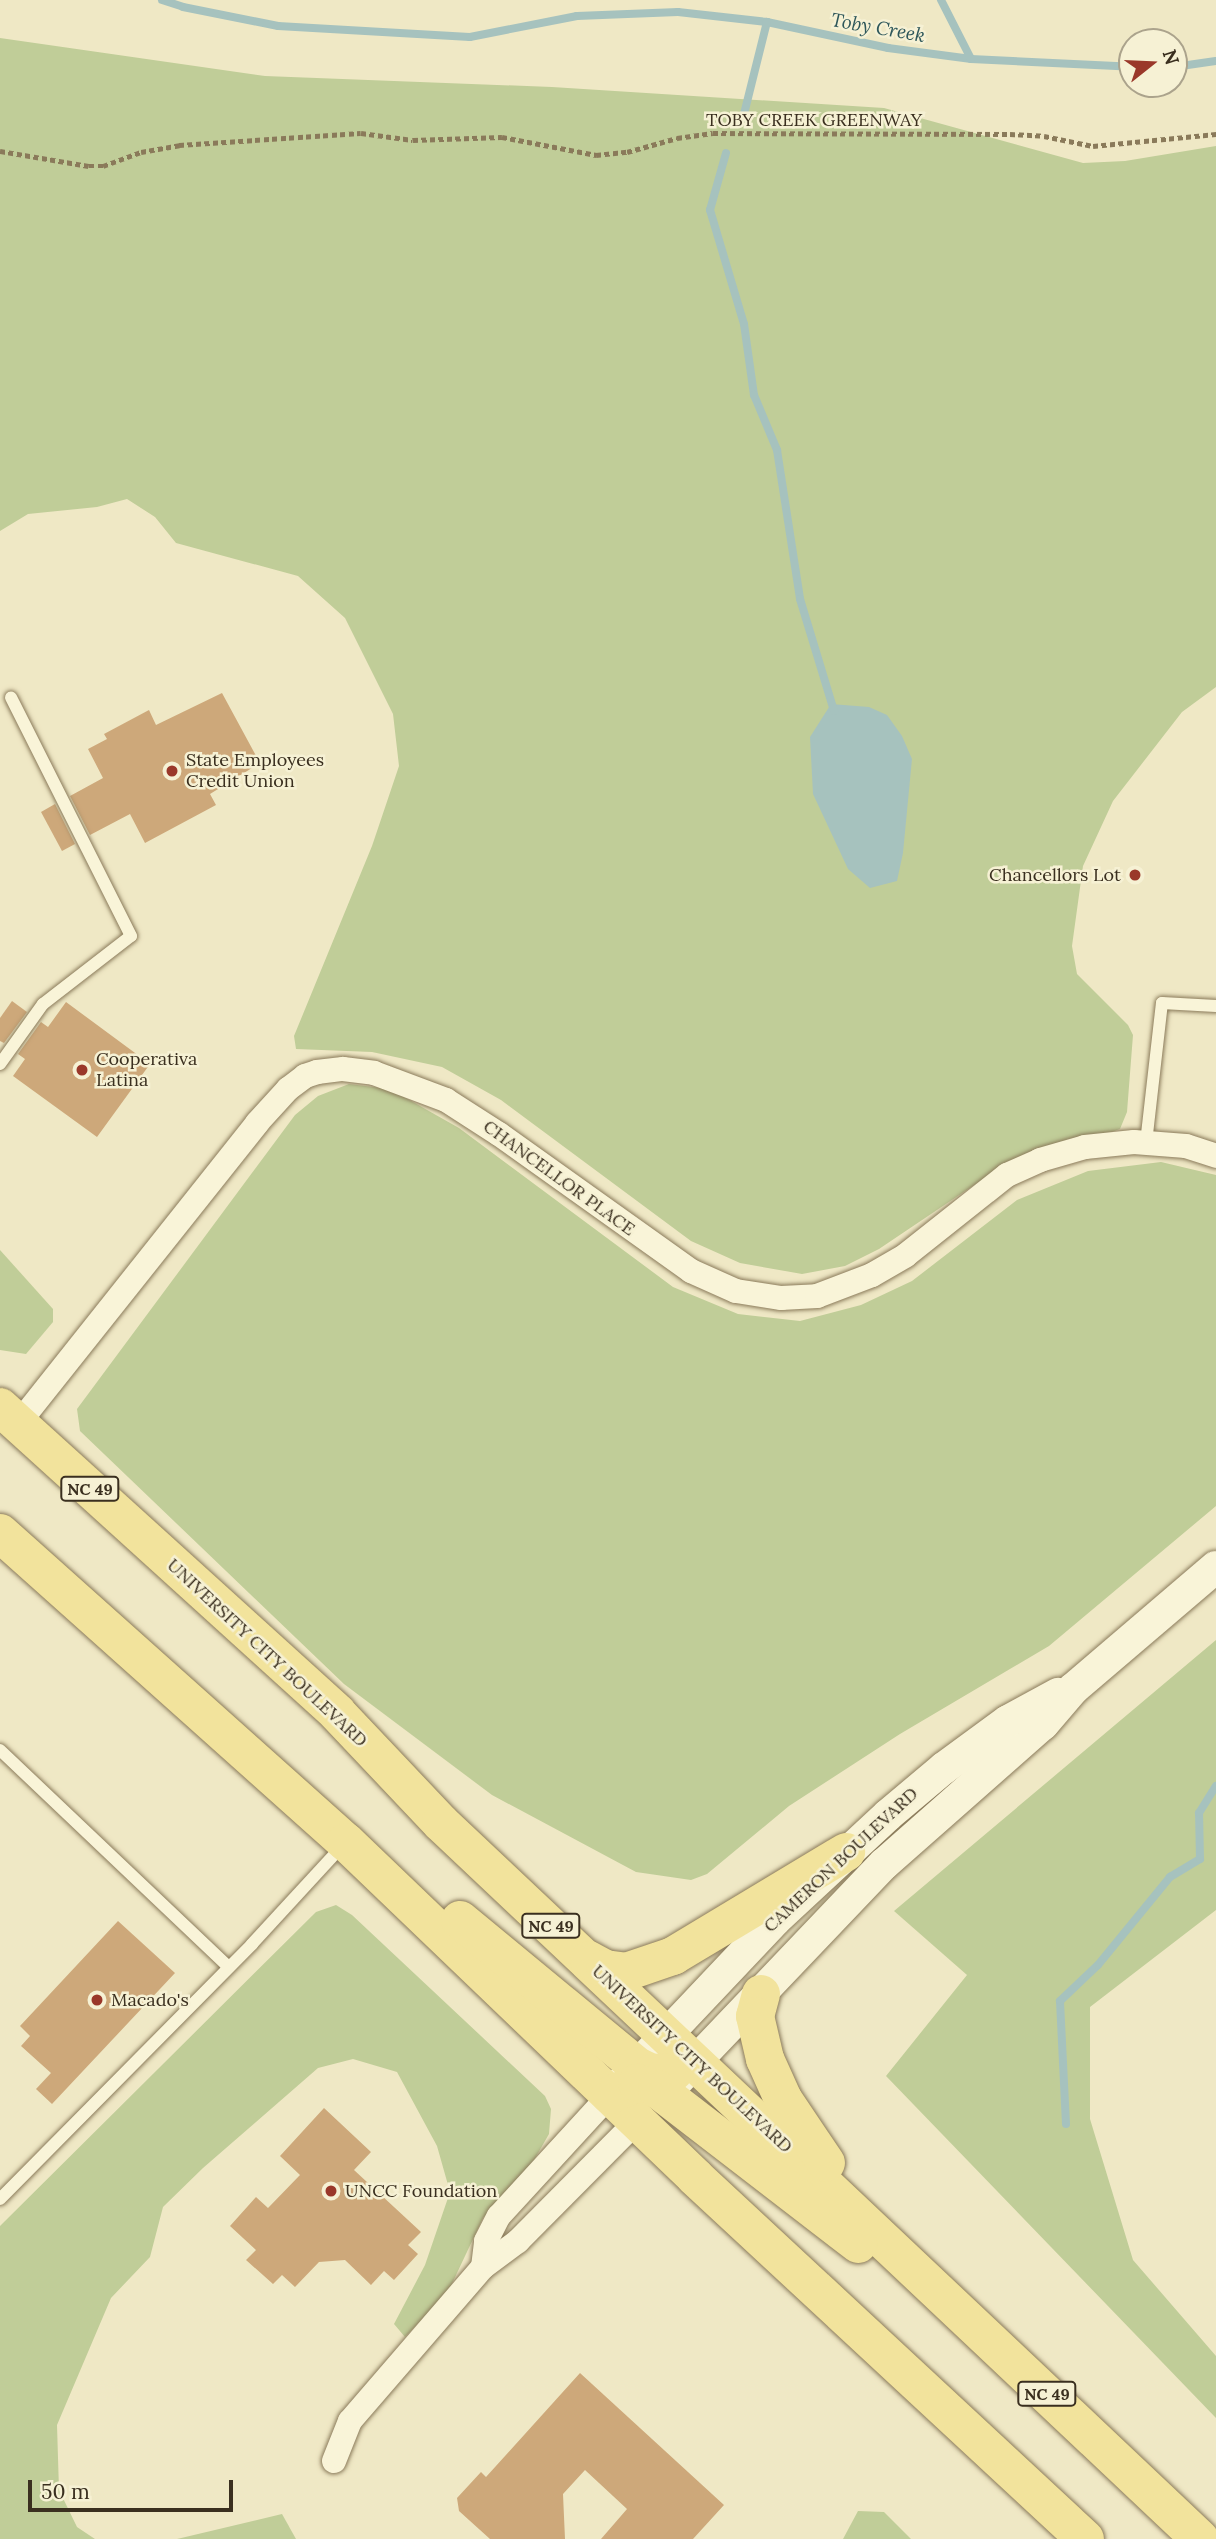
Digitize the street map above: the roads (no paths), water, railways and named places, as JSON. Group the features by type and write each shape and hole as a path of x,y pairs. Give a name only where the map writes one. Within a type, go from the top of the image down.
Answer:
{"main road":[{"name":"UNIVERSITY CITY BOULEVARD","path":"9,1415 337,1713 441,1824 1200,2539"},
{"path":"0,1533 346,1842 636,2121 1085,2539"},
{"path":"346,1842 413,1882 636,2066 647,2072 664,2074 695,2062"},
{"name":"NC 49","path":"584,1957 605,1969 618,1972 634,1971 653,1964 706,1937 846,1852"},
{"path":"761,1994 755,2010 755,2028 775,2083 812,2144 895,2250"},
{"path":"610,2095 637,2083 664,2094 1012,2362"}],"street":[{"name":"CHANCELLOR PLACE","path":"9,1415 288,1088 305,1076 317,1072 343,1069 374,1073 446,1100 491,1128 691,1271 736,1291 781,1298 817,1296 872,1275 906,1255 989,1188 1024,1166 1086,1147 1146,1143 1186,1146 1216,1156"},
{"name":"CAMERON BOULEVARD","path":"636,2121 884,1864 1043,1724 1073,1689 1216,1567"},
{"name":"CAMERON BOULEVARD","path":"610,2095 775,1920 846,1852 944,1768 1008,1721 1032,1706 1073,1689"},
{"path":"483,2267 486,2241 499,2216 610,2095"},
{"path":"334,2461 349,2421 483,2267 518,2241 636,2121"}],"lane":[{"path":"0,1063 43,1004 131,936 11,697"},
{"path":"1146,1143 1162,1003 1216,1006"},
{"path":"0,1750 229,1967"},
{"path":"0,2199 229,1967 346,1842"}],"water":[{"path":"831,704 869,707 887,715 902,736 912,759 903,853 897,881 870,888 848,869 813,794 810,737"}],"waterway":[{"name":"Toby Creek","path":"162,0 183,7 278,26 470,37 577,16 678,12 767,22 888,48 971,59 1118,66"},
{"path":"941,0 971,59"},
{"path":"743,118 767,22"},
{"name":"Toby Creek","path":"1188,65 1216,61"},
{"path":"726,153 710,210 744,324 754,395 777,450 800,599 834,711"},
{"path":"1066,2124 1060,2001 1098,1965 1170,1877 1200,1859 1199,1813 1216,1786"}],"place":[{"name":"State Employees Credit Union","path":"172,771"},
{"name":"Chancellors Lot","path":"1135,875"},
{"name":"Cooperativa Latina","path":"82,1070"},
{"name":"Macado's","path":"97,2000"},
{"name":"UNCC Foundation","path":"331,2191"}]}
